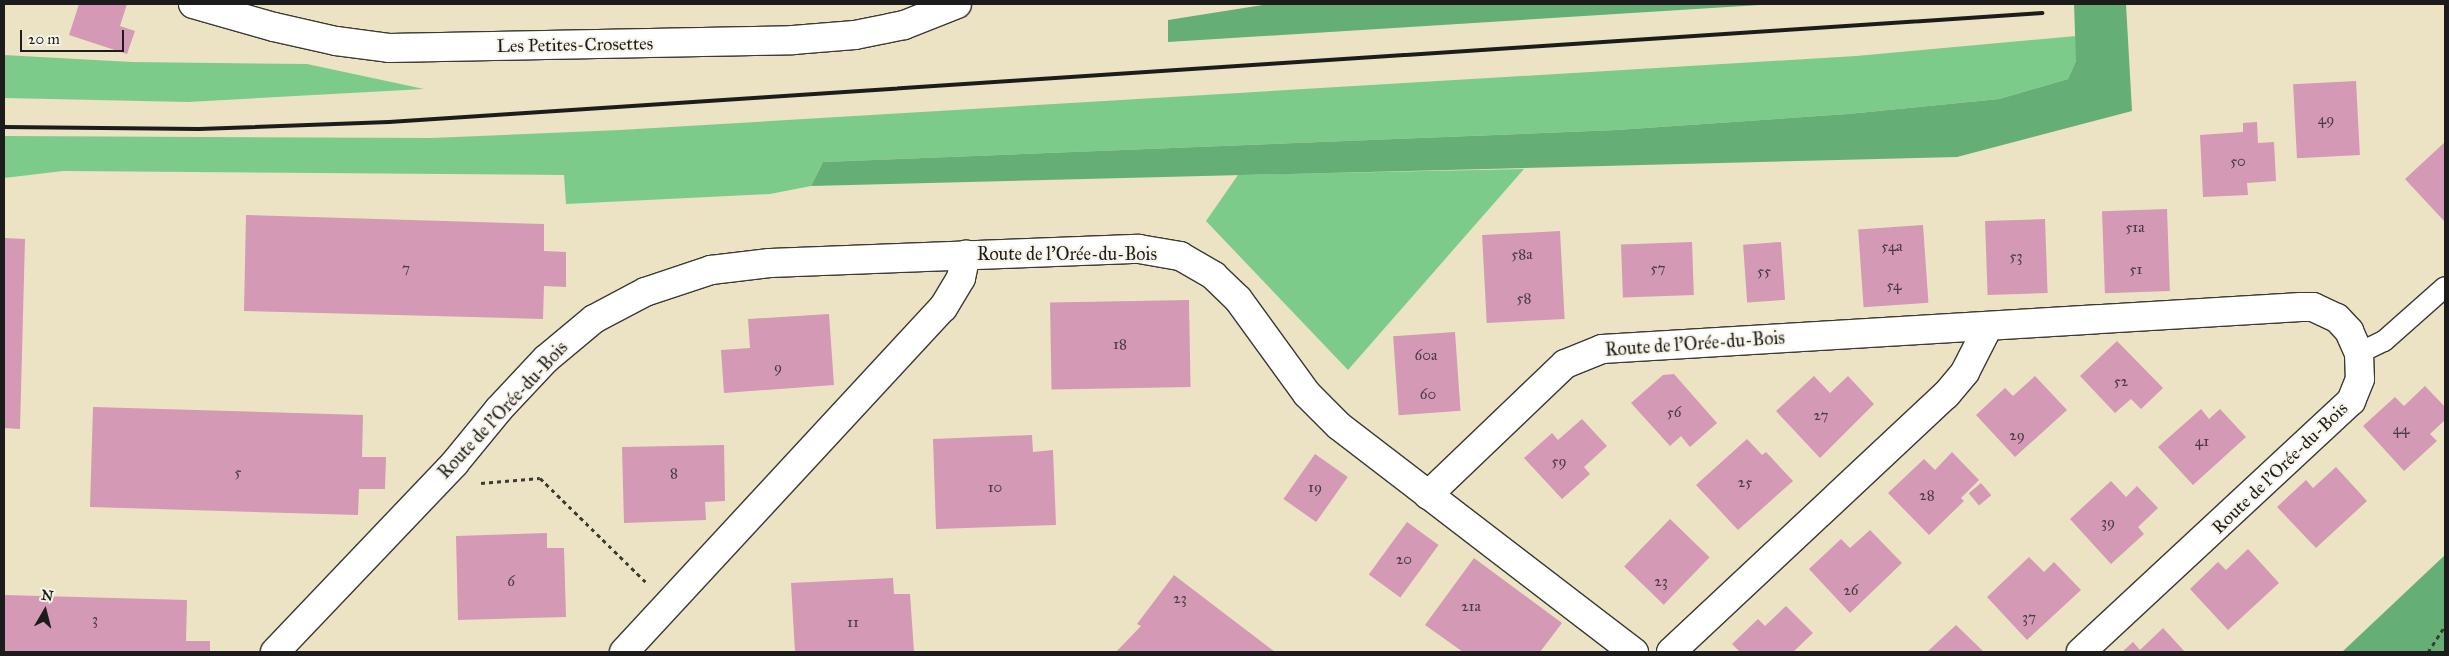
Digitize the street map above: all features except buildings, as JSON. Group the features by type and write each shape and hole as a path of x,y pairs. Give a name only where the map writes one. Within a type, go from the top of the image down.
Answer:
{"street":[{"name":"Les Petites-Crosettes","path":"193,4 236,18 301,33 389,48 793,40 855,34 904,25 957,4"},
{"name":"Route de l'Orée-du-Bois","path":"275,652 454,464 499,408 546,359 572,335 617,305 679,279 743,265 1139,249 1180,256 1197,265 1238,299 1321,410 1428,496 1634,652"},
{"name":"Route de l'Orée-du-Bois","path":"624,652 943,308 961,278 966,255"},
{"name":"Route de l'Orée-du-Bois","path":"1428,496 1550,377 1584,354 1620,346 1988,327 2313,307 2337,318 2349,331 2359,353 2360,379 2351,401 2342,412 2081,652"},
{"path":"1671,652 1946,395 1965,372 1988,327"}],"lane":[{"path":"2359,353 2384,340 2445,286"}],"path":[{"path":"478,484 540,478 668,604"},
{"path":"2428,652 2445,626"}],"green space":[{"path":"1269,4 1776,4 1168,42 1168,20"},
{"path":"2074,4 2126,4 2132,111 1957,157 811,186 823,162 1616,130 1848,114 1999,99 2068,79 2076,61"},
{"path":"2076,36 2076,61 2068,79 1999,99 1848,114 1616,130 823,162 811,186 770,194 566,204 564,175 63,171 4,178 4,136 431,138 620,130 1856,56"},
{"path":"4,55 132,62 307,64 424,89 188,102 4,98"},
{"path":"1524,169 1348,370 1206,221 1238,175"},
{"path":"2445,555 2445,652 2342,652"}],"railway":[{"path":"4,127 199,129 389,122 2042,13"}]}
